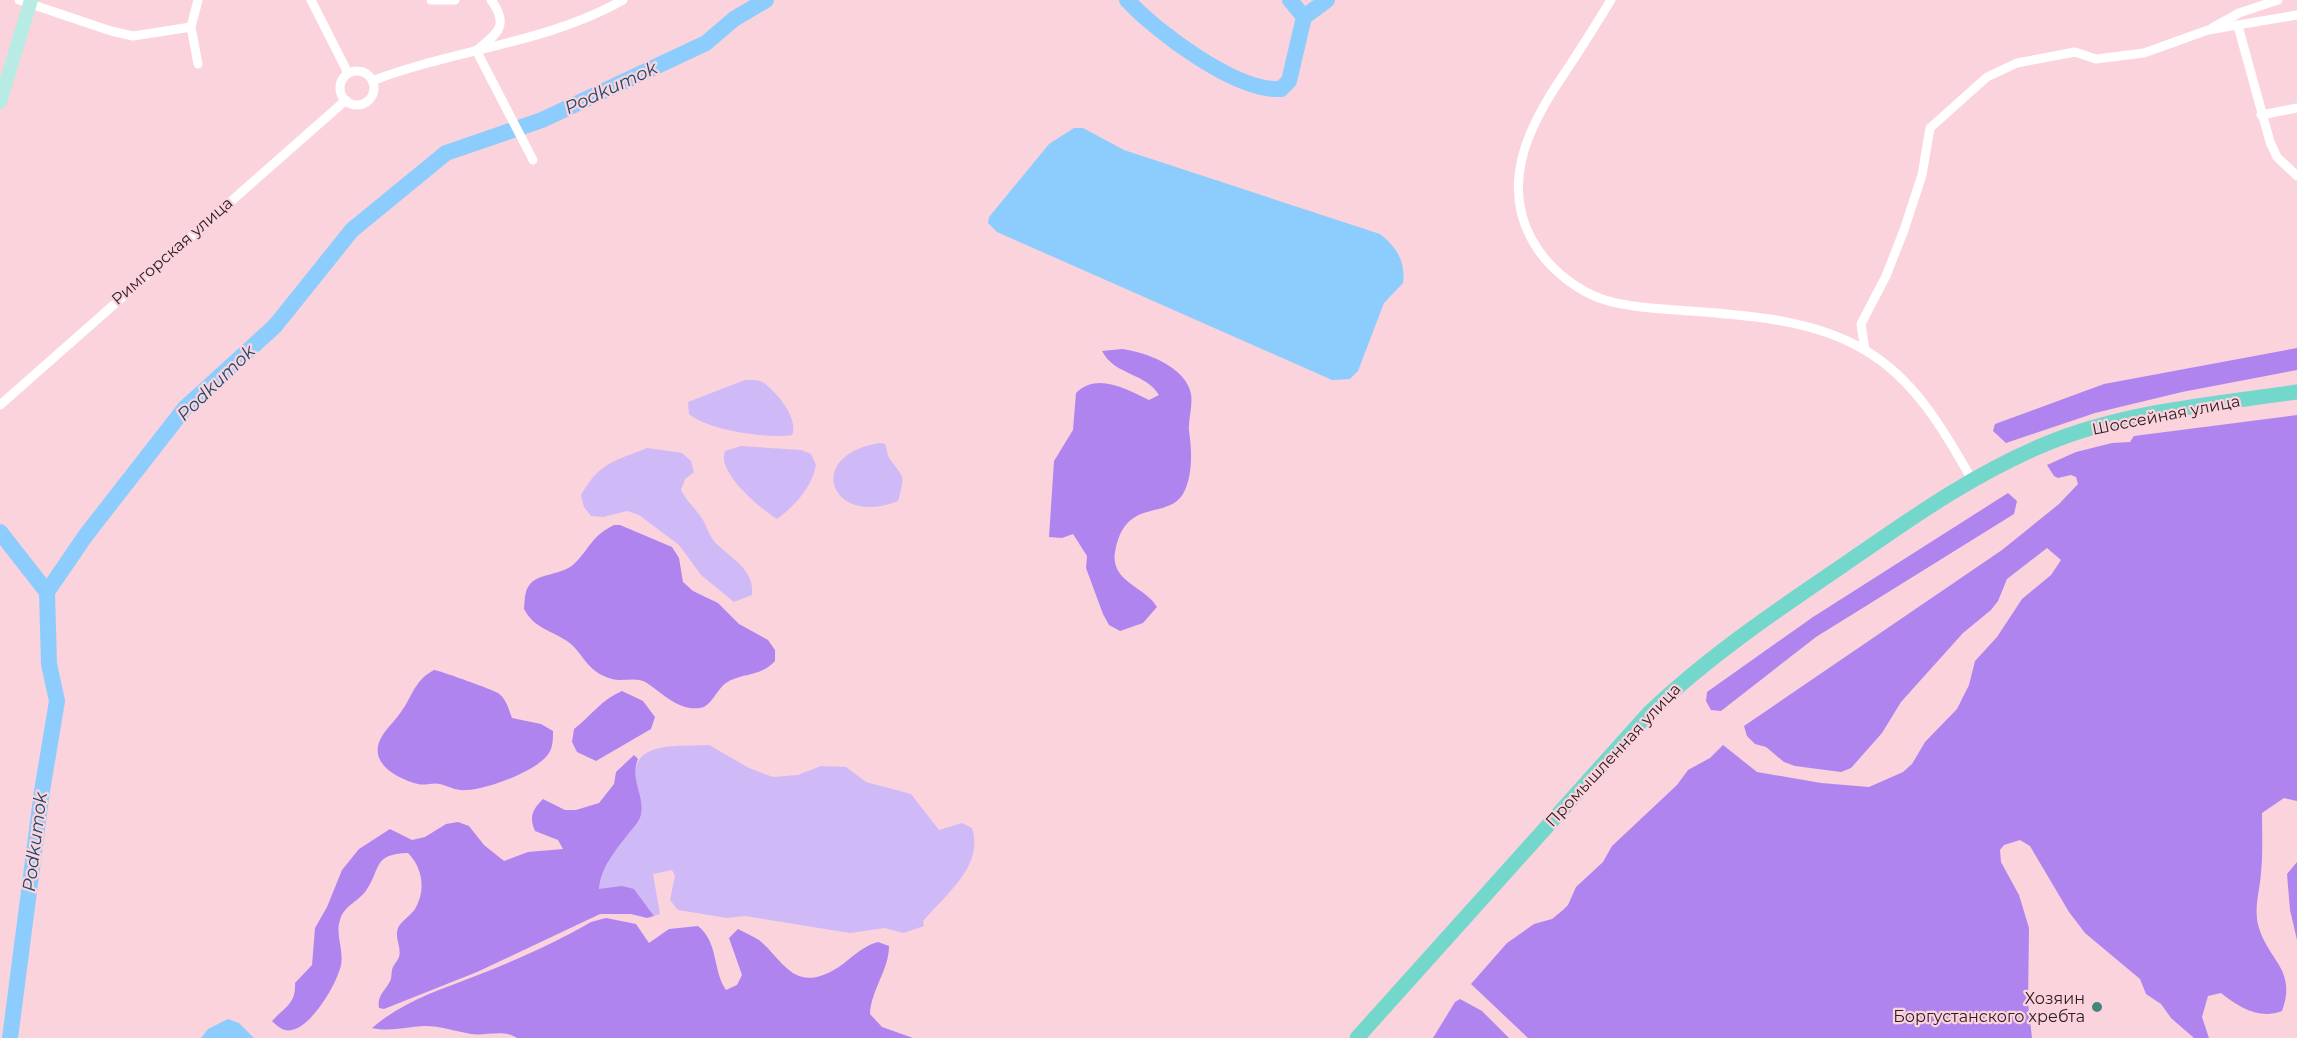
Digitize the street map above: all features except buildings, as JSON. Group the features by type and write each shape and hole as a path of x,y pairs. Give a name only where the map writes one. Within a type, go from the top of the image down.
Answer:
{"main road":[{"path":"0,102 27,1"},
{"name":"Шоссейная улица","path":"1972,480 2048,443 2124,420 2297,392"},
{"name":"Промышленная улица","path":"1357,1038 1619,746 1682,682 1803,592 1972,480"}],"street":[{"path":"198,0 190,27 198,64"},
{"path":"311,0 348,74"},
{"path":"431,0 455,0"},
{"path":"476,50 496,36 501,23 499,11 491,0"},
{"path":"372,81 404,69 552,31 595,16 623,0"},
{"path":"1611,0 1540,108 1522,154 1518,180 1519,201 1523,219 1542,256 1561,274 1602,299 1635,306 1795,324 1844,339 1865,350 1904,382 1925,404 1972,480"},
{"path":"1865,350 1861,324 1886,276 1904,230 1922,175 1929,128 1987,77 2017,63 2075,52 2096,59 2144,53 2208,30 2239,13 2278,0"},
{"path":"27,1 111,32 133,36 190,27"},
{"path":"2208,30 2297,15"},
{"path":"2238,26 2261,115 2277,157 2297,176"},
{"path":"476,50 533,159"},
{"path":"362,72 372,81 373,93 366,101 356,105 346,100 340,86 348,74 362,72"},
{"name":"Римгорская улица","path":"0,405 346,100"},
{"path":"2261,115 2297,108"}],"shaded area":[{"path":"2297,348 2297,370 2182,392 2095,413 2006,443 1993,431 1995,424 2104,384"},
{"path":"1122,349 1164,362 1188,384 1191,394 1189,426 1191,455 1189,479 1183,494 1176,502 1136,516 1127,523 1120,535 1115,552 1118,570 1157,607 1143,623 1120,631 1109,625 1103,614 1086,568 1087,556 1073,534 1062,538 1049,537 1054,461 1073,430 1076,393 1084,387 1102,383 1121,387 1149,400 1159,395 1146,382 1114,365 1102,351"},
{"path":"745,380 762,382 786,406 792,421 792,435 768,436 723,429 709,425 689,414 688,402"},
{"path":"2297,415 2297,801 2284,798 2262,813 2262,866 2257,907 2257,921 2263,939 2284,975 2286,997 2282,1011 2258,1013 2242,1007 2221,993 2208,996 2202,1017 2209,1038 2194,1038 2171,1018 2161,1004 2146,994 2140,979 2085,933 2069,912 2030,846 2020,840 2004,845 2000,850 2001,862 2019,895 2029,928 2028,1003 2032,1038 1528,1038 1471,984 1507,943 1534,924 1552,919 1563,910 1568,905 1576,887 1603,862 1612,846 1677,785 1688,770 1710,758 1723,745 1757,772 1821,783 1869,787 1903,772 1912,764 1925,742 1957,709 1969,685 1975,661 1997,637 2022,599 2051,575 2061,560 2047,548 2007,579 1998,601 1991,610 1963,633 1901,702 1882,733 1851,768 1841,772 1795,766 1784,762 1766,747 1755,744 1747,736 1744,726 2002,550 2059,504 2078,484 2076,477 2071,475 2058,478 2047,465 2076,452 2112,443 2130,442 2134,436"},
{"path":"879,443 885,444 889,458 902,477 898,501 875,507 856,505 843,498 835,487 834,474 840,461 855,450"},
{"path":"741,446 801,450 811,454 816,465 811,481 796,502 777,519 742,489 727,469 724,460 725,451"},
{"path":"647,448 682,453 691,461 694,472 685,479 681,490 703,520 714,541 745,571 752,586 752,595 734,602 701,575 679,545 639,515 627,511 603,517 591,516 584,507 581,495 601,469 616,460"},
{"path":"2008,493 2017,501 2014,514 1816,637 1721,711 1711,710 1706,701 1707,692 1813,617"},
{"path":"614,525 620,525 672,547 679,558 683,582 693,591 718,603 739,624 768,640 775,650 775,661 763,670 731,680 704,707 685,707 643,681 616,680 596,672 567,641 533,620 524,609 526,592 531,583 540,577 569,568 600,534"},
{"path":"434,670 498,693 505,701 512,718 541,724 553,731 549,753 534,766 511,778 476,789 418,784 390,771 380,760 379,742 403,710 421,679"},
{"path":"622,691 643,701 655,717 651,729 596,761 577,752 572,742 574,729 603,703"},
{"path":"709,745 749,768 773,777 798,775 821,766 846,767 866,782 911,794 939,830 962,823 972,828 973,855 968,867 952,890 923,921 924,926 903,933 885,928 850,933 745,916 727,918 678,910 670,900 675,876 672,870 653,874 660,914 654,916 634,889 599,890 610,859 640,818 641,806 636,771 639,760 647,753 669,746"},
{"path":"634,755 638,759 636,775 642,811 637,824 610,859 600,881 599,889 622,886 634,889 654,916 647,918 631,914 600,914 477,972 384,1009 379,1008 380,997 390,981 399,957 397,930 415,909 422,887 420,873 408,853 389,856 383,859 364,893 342,915 338,931 341,965 323,1003 308,1021 292,1030 278,1027 272,1021 292,1001 295,983 312,965 315,928 327,907 342,870 359,849 390,829 412,840 425,837 446,824 458,822 469,826 484,845 504,861 528,852 563,849 558,840 535,831 532,818 536,807 543,799 565,810 576,810 599,803 614,784 616,772"},
{"path":"2297,862 2297,940 2290,910 2287,874"},
{"path":"606,918 636,924 649,943 669,929 698,926 709,940 726,990 737,985 742,975 729,938 738,929 759,940 790,971 808,978 819,977 832,971 871,944 878,942 889,946 870,1014 882,1027 913,1038 517,1038 501,1033 471,1034 430,1026 372,1028 396,1010 422,997 507,963 591,922"},
{"path":"1460,999 1482,1011 1509,1038 1433,1038 1455,1002"}],"water":[{"path":"1074,128 1083,128 1124,150 1380,234 1386,239 1399,255 1404,275 1403,283 1384,303 1358,371 1350,379 1332,380 997,232 988,223 989,217 1049,144"},
{"path":"228,1019 239,1023 254,1038 201,1038 208,1029"}],"waterway":[{"name":"Podkumok","path":"10,1038 42,791 57,701 49,664 47,592 86,535 185,408 275,326 352,230 446,153 542,120 706,43 734,19 766,0"},
{"name":"Podkumok","path":"1127,0 1157,28 1220,71 1242,81 1281,89 1289,81 1304,17 1327,0"},
{"path":"1290,0 1304,17"},
{"path":"0,532 47,592"}],"place":[{"name":"Хозяин Боргустанского хребта","path":"2097,1007"}]}
